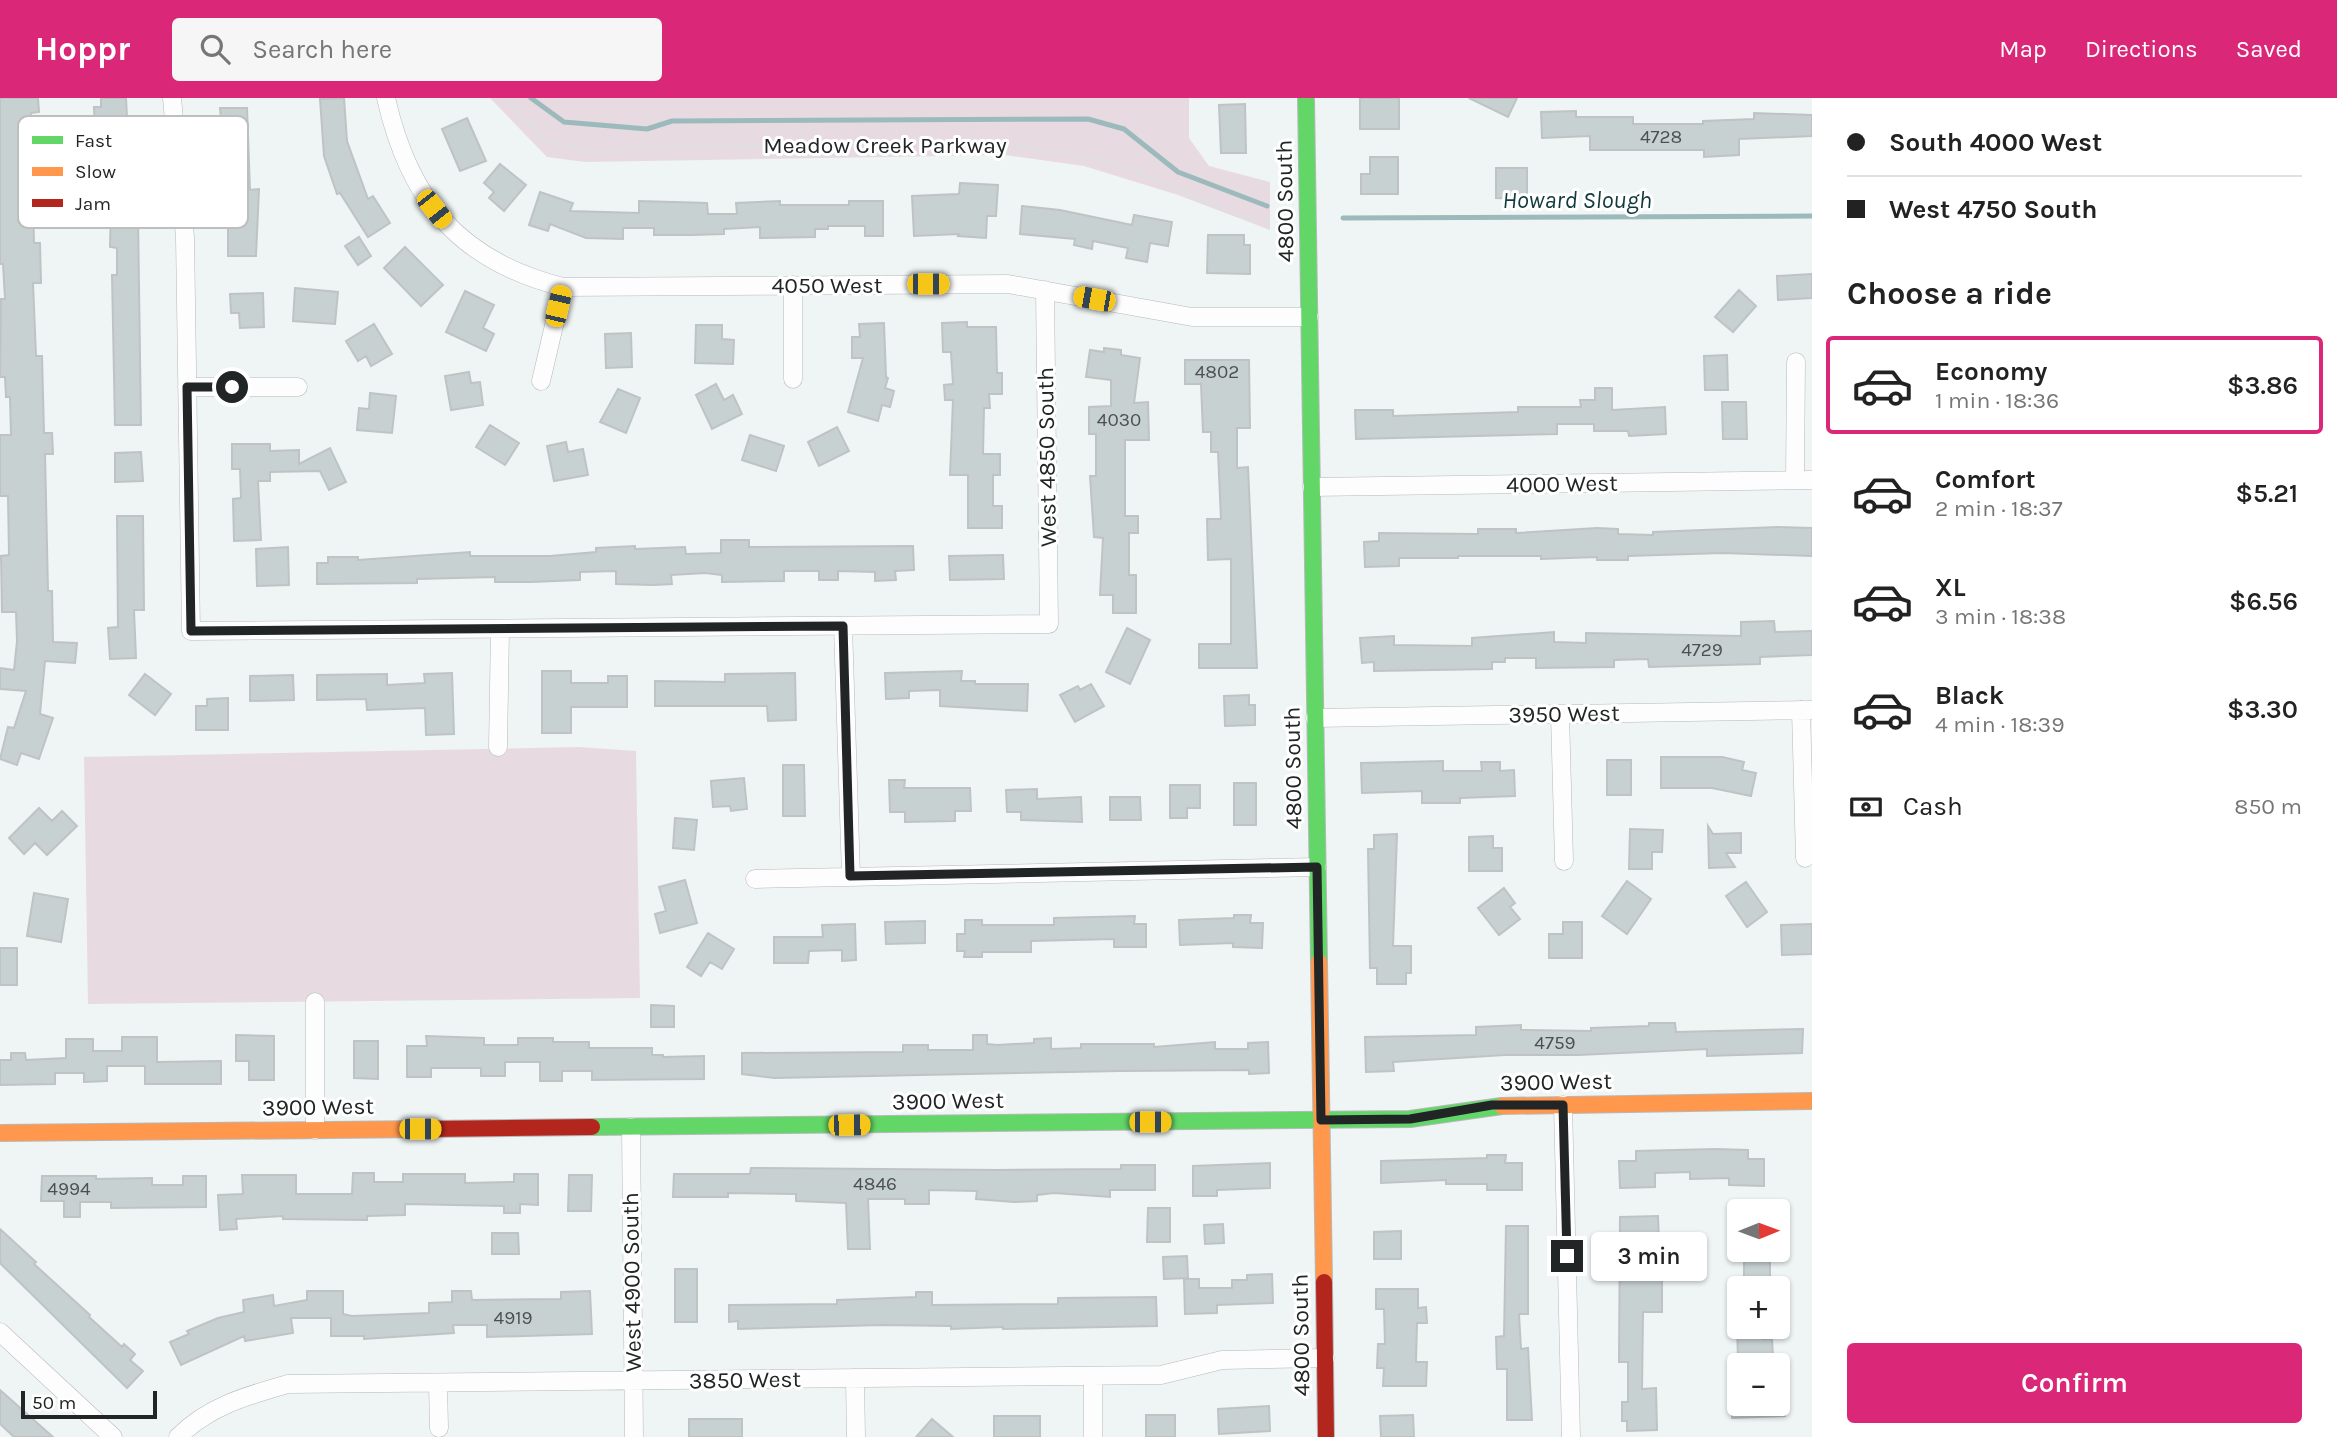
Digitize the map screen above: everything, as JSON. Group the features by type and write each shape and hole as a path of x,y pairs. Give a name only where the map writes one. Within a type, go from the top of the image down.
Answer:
{"street":[{"path":"172,98 174,116"},
{"name":"4050 West","path":"386,98 396,144 419,189 449,228 488,258 523,277 563,287 1008,284 1192,317 1309,317"},
{"name":"4800 South","path":"1306,98 1326,1437"},
{"path":"184,228 191,631 843,626 850,876"},
{"path":"793,285 793,379"},
{"path":"541,381 563,287"},
{"name":"West 4850 South","path":"843,626 1049,624 1045,290"},
{"path":"1796,362 1804,480"},
{"path":"187,387 298,387"},
{"name":"4000 West","path":"1312,487 1804,480"},
{"path":"498,747 500,629"},
{"path":"1805,858 1807,710"},
{"name":"3950 West","path":"1315,718 1807,710"},
{"path":"1560,714 1564,861"},
{"path":"755,878 1317,867"},
{"path":"315,1002 315,1130"},
{"name":"3900 West","path":"0,1133 1410,1119 1492,1105 1812,1101"},
{"path":"1563,1105 1571,1437"},
{"name":"West 4900 South","path":"631,1127 634,1437"},
{"path":"0,1332 113,1437"},
{"name":"3850 West","path":"178,1437 193,1422 232,1399 288,1384 1161,1375 1222,1360 1325,1358"},
{"path":"1093,1376 1093,1437"},
{"path":"855,1378 856,1437"},
{"path":"438,1383 439,1428"}],"path":[{"name":"Meadow Creek Parkway","path":"506,98 543,139 588,150 690,145 1012,144 1111,162 1251,220 1270,222"}],"shaded area":[{"path":"490,98 1189,98 1189,138 1209,166 1270,182 1270,230 1178,195 1084,166 1005,155 585,162 547,157"},
{"path":"579,747 636,751 640,998 88,1004 84,757"}],"building":[{"path":"0,98 38,98 39,112 31,113 31,116 18,116 18,228 34,228 34,243 40,243 41,283 33,283 36,356 42,356 44,433 52,433 53,454 45,454 48,591 52,591 53,642 77,643 75,663 45,661 40,714 53,718 39,759 21,753 17,765 0,759 8,727 14,728 26,691 0,689 0,668 14,670 17,641 16,612 2,612 1,556 9,555 8,496 0,496 0,435 11,435 10,397 6,397 5,377 0,377 1,299 5,299 3,264 0,264"},
{"path":"101,98 126,98 127,116 94,116 94,107 101,107"},
{"path":"344,98 347,141 368,199 373,196 390,223 368,237 340,193 337,194 324,156 320,99"},
{"path":"1360,98 1399,98 1399,129 1360,129"},
{"path":"1469,98 1517,98 1508,117"},
{"path":"1245,104 1246,153 1221,153 1219,105"},
{"path":"220,108 247,108 247,116 221,116"},
{"path":"1576,111 1576,117 1633,117 1633,124 1703,124 1703,121 1754,119 1754,113 1812,115 1812,136 1739,139 1739,155 1704,157 1704,150 1590,150 1590,136 1542,138 1541,112"},
{"path":"467,118 486,161 460,171 442,129"},
{"path":"248,135 250,190 259,189 256,256 228,256 228,228 248,228"},
{"path":"1370,157 1398,157 1398,194 1361,194 1361,174 1370,174"},
{"path":"500,164 526,185 504,211 489,198 494,192 484,183"},
{"path":"1496,168 1527,168 1527,199 1496,198"},
{"path":"960,183 998,185 996,216 987,216 986,238 958,236 959,234 914,236 912,196 959,194"},
{"path":"540,192 573,203 570,211 639,213 639,201 707,203 708,214 737,214 736,203 780,201 780,205 849,205 849,201 883,201 883,236 865,236 865,226 828,226 828,229 815,229 815,237 760,238 760,227 724,229 724,234 691,235 654,235 654,228 623,228 623,239 586,238 550,224 548,231 529,225"},
{"path":"1022,206 1060,210 1132,225 1134,215 1172,222 1168,246 1150,243 1147,262 1126,258 1128,248 1093,241 1092,249 1074,245 1075,239 1020,234"},
{"path":"110,228 138,228 141,425 115,425 112,275 117,275 117,248 110,247"},
{"path":"1208,235 1244,235 1244,245 1250,245 1250,274 1207,273"},
{"path":"359,237 371,256 358,265 345,246"},
{"path":"405,247 443,285 421,306 384,268"},
{"path":"1812,274 1812,298 1778,300 1777,276"},
{"path":"295,288 338,292 335,324 293,321"},
{"path":"1739,290 1756,306 1733,332 1715,317"},
{"path":"465,291 494,305 483,328 494,334 486,351 446,332"},
{"path":"263,293 264,327 240,328 239,313 231,313 230,294"},
{"path":"967,322 967,327 996,327 997,373 1002,373 1002,394 989,394 990,408 984,408 983,454 1000,454 1000,475 993,475 993,506 1002,506 1002,528 968,528 968,475 950,475 953,400 945,400 944,385 953,384 951,352 943,352 942,323"},
{"path":"884,323 888,378 885,388 894,391 890,407 882,405 878,421 848,412 863,358 852,358 852,337 860,337 859,324"},
{"path":"374,324 392,354 371,366 366,356 358,361 346,341"},
{"path":"696,325 722,325 722,339 734,340 733,364 695,363"},
{"path":"631,333 632,367 606,368 605,334"},
{"path":"1104,348 1121,350 1121,355 1140,358 1134,403 1148,402 1149,440 1125,440 1125,516 1138,516 1138,533 1129,533 1129,575 1136,575 1136,613 1113,613 1113,595 1100,595 1103,538 1094,537 1090,476 1096,476 1096,434 1089,434 1089,407 1111,406 1111,380 1086,377 1090,350 1104,352"},
{"path":"1727,355 1728,390 1705,390 1704,356"},
{"path":"1185,360 1249,360 1250,428 1237,428 1237,468 1248,467 1257,668 1199,668 1199,644 1231,644 1231,559 1208,560 1207,519 1221,519 1218,452 1211,452 1211,432 1203,432 1201,384 1185,384"},
{"path":"469,372 471,383 480,382 483,405 451,410 445,376"},
{"path":"716,384 724,400 733,395 742,414 712,429 696,395"},
{"path":"1595,388 1612,388 1612,410 1665,407 1666,434 1629,436 1628,431 1594,431 1594,424 1557,424 1557,434 1356,439 1355,410 1393,410 1393,416 1518,412 1518,407 1581,407 1580,400 1595,400"},
{"path":"618,389 640,398 626,433 600,422"},
{"path":"370,393 396,396 392,433 357,430 359,408 369,409"},
{"path":"1722,402 1746,402 1747,439 1723,439"},
{"path":"490,425 519,443 505,465 476,447"},
{"path":"837,427 849,451 819,466 808,442"},
{"path":"750,435 784,446 776,471 742,460"},
{"path":"566,442 568,452 583,449 588,475 554,481 547,446"},
{"path":"232,444 270,444 270,451 299,450 299,464 330,448 346,482 329,490 320,471 270,472 270,481 258,481 261,540 234,541 233,499 241,498 240,469 232,469"},
{"path":"141,452 143,481 115,482 115,453"},
{"path":"117,516 143,516 144,610 134,610 136,658 110,659 108,628 118,627"},
{"path":"1597,528 1618,529 1618,534 1653,535 1653,532 1812,528 1812,556 1723,553 1628,556 1628,560 1597,560 1597,557 1541,559 1541,556 1458,556 1399,558 1399,566 1365,567 1364,542 1379,541 1379,533 1478,534 1478,529 1516,529 1516,533"},
{"path":"721,540 749,540 749,547 913,546 914,570 895,571 896,580 875,581 875,572 838,571 838,580 819,580 819,571 784,571 784,581 722,582 722,575 705,573 671,575 672,584 616,584 616,571 580,572 580,580 495,582 495,577 417,579 417,583 317,584 317,563 328,563 328,557 358,557 358,560 470,552 470,556 550,556 596,552 596,548 635,546 635,549 685,547 686,554 721,553"},
{"path":"288,547 289,585 257,586 256,549"},
{"path":"1003,555 1004,579 950,580 949,556"},
{"path":"1774,621 1775,632 1812,631 1812,655 1760,657 1760,664 1649,667 1648,659 1614,660 1614,667 1536,668 1536,658 1505,658 1505,662 1492,662 1492,669 1374,671 1374,662 1362,663 1360,638 1394,636 1394,645 1472,646 1472,638 1554,632 1554,642 1586,643 1586,633 1741,636 1741,622"},
{"path":"1127,628 1150,640 1130,684 1106,672"},
{"path":"542,671 571,671 571,683 608,683 608,676 627,676 627,707 571,707 571,733 542,733"},
{"path":"962,671 961,681 975,681 975,684 1028,684 1027,711 940,706 940,690 909,691 909,698 886,699 885,673"},
{"path":"452,673 454,734 426,735 425,708 367,710 366,699 317,700 317,675 387,674 387,685 425,683 424,674"},
{"path":"795,673 796,720 768,721 767,706 655,706 655,681 725,682 725,674"},
{"path":"145,674 171,694 155,715 129,695"},
{"path":"293,675 294,700 250,701 250,676"},
{"path":"1091,684 1104,706 1075,722 1060,695 1078,686 1080,690"},
{"path":"1249,695 1249,705 1255,705 1255,725 1225,726 1224,696"},
{"path":"228,698 228,730 196,730 196,706 207,706 207,699"},
{"path":"1661,757 1722,757 1744,762 1742,770 1756,773 1751,796 1712,788 1661,788"},
{"path":"1607,760 1631,760 1631,795 1607,795"},
{"path":"1443,761 1443,771 1482,771 1481,762 1500,762 1500,771 1514,770 1515,796 1460,798 1460,803 1422,803 1422,791 1362,793 1361,763"},
{"path":"783,765 804,765 805,816 783,816"},
{"path":"744,778 747,809 731,811 730,806 713,807 711,781"},
{"path":"889,780 905,780 904,788 970,788 971,811 955,811 955,821 905,822 905,812 890,812"},
{"path":"1234,783 1256,783 1256,825 1234,825"},
{"path":"1170,785 1200,785 1200,808 1187,808 1187,818 1170,818"},
{"path":"1037,789 1037,799 1081,797 1082,822 1021,820 1021,812 1007,812 1006,790"},
{"path":"1110,797 1140,797 1141,820 1110,820"},
{"path":"39,808 52,821 62,811 77,826 47,855 35,843 24,854 9,838"},
{"path":"675,818 697,820 694,850 673,848"},
{"path":"1708,826 1713,834 1741,833 1741,853 1726,853 1735,867 1709,868"},
{"path":"1630,829 1663,830 1662,852 1652,852 1652,869 1629,869"},
{"path":"1397,834 1393,946 1411,946 1411,973 1406,973 1406,984 1377,984 1377,968 1370,968 1368,849 1374,849 1374,835"},
{"path":"1493,836 1493,848 1502,848 1502,871 1469,871 1469,837"},
{"path":"685,880 697,923 660,933 655,914 666,911 659,887"},
{"path":"1627,881 1651,899 1627,934 1602,916"},
{"path":"1746,882 1767,912 1747,927 1726,896"},
{"path":"1504,888 1515,903 1510,907 1520,919 1499,935 1478,908"},
{"path":"34,893 68,899 61,942 27,936"},
{"path":"1234,915 1251,915 1250,923 1263,923 1262,948 1233,947 1233,943 1180,945 1179,920 1234,918"},
{"path":"1135,916 1134,924 1146,924 1146,947 1114,947 1114,939 1031,941 1031,952 982,952 982,957 964,957 965,951 957,951 957,934 965,934 965,920 982,920 982,925 1054,925 1054,918"},
{"path":"925,921 925,943 886,944 885,922"},
{"path":"1563,922 1582,922 1582,958 1549,958 1549,934 1563,934"},
{"path":"855,924 856,960 842,961 842,950 809,951 808,963 774,963 774,937 823,937 822,925"},
{"path":"1812,924 1812,954 1782,955 1781,925"},
{"path":"708,933 734,949 722,969 710,962 701,976 687,967"},
{"path":"0,948 17,948 17,985 0,985"},
{"path":"651,1005 674,1006 674,1027 651,1027"},
{"path":"1649,1023 1675,1023 1676,1032 1803,1029 1802,1053 1707,1056 1707,1049 1578,1055 1505,1055 1393,1062 1394,1071 1366,1072 1365,1037 1476,1035 1476,1027 1521,1025 1521,1030 1591,1031 1591,1028 1649,1026"},
{"path":"236,1035 274,1036 274,1080 249,1080 249,1061 236,1061"},
{"path":"973,1035 987,1035 987,1044 997,1045 1034,1043 1034,1039 1051,1038 1051,1049 1081,1048 1081,1044 1154,1044 1154,1047 1215,1042 1215,1049 1248,1049 1248,1043 1268,1042 1269,1073 1249,1074 1249,1070 1121,1071 774,1078 742,1074 742,1053 903,1052 903,1045 928,1045 928,1050 973,1050"},
{"path":"426,1036 484,1038 484,1045 518,1045 518,1038 553,1038 553,1042 589,1042 589,1048 652,1048 652,1055 663,1057 704,1056 704,1079 592,1080 592,1071 562,1071 562,1081 540,1081 540,1062 505,1062 505,1076 481,1076 481,1068 431,1068 431,1077 407,1077 407,1046 427,1046"},
{"path":"122,1037 157,1037 157,1062 221,1061 221,1084 145,1084 145,1066 107,1066 107,1081 84,1082 84,1073 55,1073 55,1084 0,1085 0,1060 11,1060 11,1053 25,1053 26,1060 66,1058 66,1039 93,1039 93,1051 122,1051"},
{"path":"354,1041 378,1041 378,1079 354,1078"},
{"path":"1748,1150 1748,1159 1764,1159 1764,1186 1729,1185 1729,1178 1690,1179 1690,1172 1655,1173 1655,1187 1620,1188 1619,1161 1636,1161 1636,1151"},
{"path":"1487,1155 1506,1155 1505,1163 1522,1163 1522,1190 1487,1190 1487,1184 1446,1184 1446,1180 1381,1183 1381,1161 1487,1158"},
{"path":"1270,1163 1270,1188 1217,1190 1217,1196 1193,1196 1193,1166"},
{"path":"1121,1165 1155,1165 1155,1190 1110,1190 1110,1197 1054,1193 1037,1195 1037,1201 1014,1202 976,1199 977,1191 929,1190 929,1204 905,1204 905,1199 868,1199 870,1249 848,1249 846,1203 796,1201 796,1194 728,1193 728,1197 673,1197 674,1174 750,1174 751,1168 998,1170 1121,1169"},
{"path":"353,1173 374,1173 374,1182 403,1182 403,1174 465,1174 465,1183 514,1182 514,1174 538,1174 538,1205 520,1204 520,1213 504,1213 504,1206 405,1204 405,1215 367,1216 367,1220 283,1219 283,1216 236,1219 237,1229 220,1230 218,1195 243,1194 242,1175 296,1175 296,1194 352,1194"},
{"path":"569,1175 592,1175 591,1211 568,1211"},
{"path":"42,1176 152,1178 152,1185 183,1185 183,1176 206,1176 206,1207 111,1208 111,1202 80,1202 80,1217 64,1217 64,1201 41,1201"},
{"path":"1148,1208 1170,1208 1170,1242 1147,1242"},
{"path":"1658,1216 1659,1241 1644,1242 1645,1278 1662,1278 1662,1312 1643,1312 1642,1389 1656,1388 1657,1430 1627,1431 1627,1421 1622,1421 1622,1402 1628,1402 1628,1362 1619,1362 1620,1217"},
{"path":"1223,1224 1224,1243 1205,1244 1204,1225"},
{"path":"1506,1226 1528,1226 1528,1314 1519,1314 1521,1349 1528,1348 1532,1420 1507,1420 1507,1369 1497,1369 1496,1337 1504,1336"},
{"path":"0,1229 90,1315 89,1317 122,1347 124,1344 135,1354 130,1360 143,1371 127,1388 0,1263"},
{"path":"1401,1231 1401,1259 1374,1259 1374,1232"},
{"path":"492,1233 518,1233 519,1254 492,1254"},
{"path":"1187,1256 1188,1278 1164,1279 1163,1257"},
{"path":"1744,1262 1770,1262 1770,1276 1744,1276"},
{"path":"675,1269 697,1269 697,1322 675,1322"},
{"path":"1272,1274 1273,1303 1217,1305 1217,1313 1185,1314 1184,1279 1199,1279 1199,1288 1232,1288 1232,1280 1247,1280 1247,1275"},
{"path":"1376,1289 1418,1289 1418,1308 1426,1307 1427,1323 1417,1323 1416,1362 1427,1362 1426,1386 1383,1386 1384,1368 1377,1368 1378,1344 1385,1344 1384,1309 1376,1309"},
{"path":"307,1291 343,1291 343,1314 352,1316 429,1313 429,1303 452,1302 452,1291 471,1291 472,1300 561,1299 561,1292 590,1291 592,1334 487,1337 487,1325 453,1325 454,1333 364,1339 364,1336 331,1336 331,1318 291,1318 293,1333 245,1341 244,1336 181,1365 170,1342 189,1334 187,1331 218,1318 244,1312 243,1300 273,1295 274,1306 307,1300"},
{"path":"916,1292 932,1292 932,1305 1058,1304 1058,1298 1156,1297 1157,1326 951,1329 951,1326 881,1325 738,1329 738,1321 729,1322 729,1305 837,1304 837,1300 916,1297"},
{"path":"1737,1339 1772,1339 1773,1353 1738,1353"},
{"path":"0,1390 53,1437 14,1437 0,1424"},
{"path":"1269,1406 1270,1431 1219,1434 1218,1409"},
{"path":"1146,1415 1175,1415 1175,1437 1146,1437"},
{"path":"1413,1415 1414,1437 1381,1437 1380,1416"},
{"path":"994,1416 1040,1416 1040,1437 994,1437"},
{"path":"1732,1416 1785,1416 1732,1418"},
{"path":"689,1419 742,1419 742,1437 689,1437"},
{"path":"932,1419 953,1437 916,1437"}],"waterway":[{"name":"Howard Slough","path":"531,98 564,122 647,129 672,121 1088,119 1124,129 1178,172 1267,206"},
{"name":"Howard Slough","path":"1343,218 1812,216"}],"traffic: fast":[{"path":"1306,98 1319,962"},
{"path":"592,1127 1410,1119 1502,1106"}],"traffic: slow":[{"path":"1319,962 1324,1282"},
{"path":"1502,1106 1812,1101"},
{"path":"0,1133 428,1129"}],"traffic: jam":[{"path":"428,1129 592,1127"},
{"path":"1324,1282 1326,1437"}],"route":[{"path":"232,387 187,387 191,631 843,626 850,876 1317,867 1321,1120 1410,1119 1492,1105 1563,1105 1567,1256"}]}
